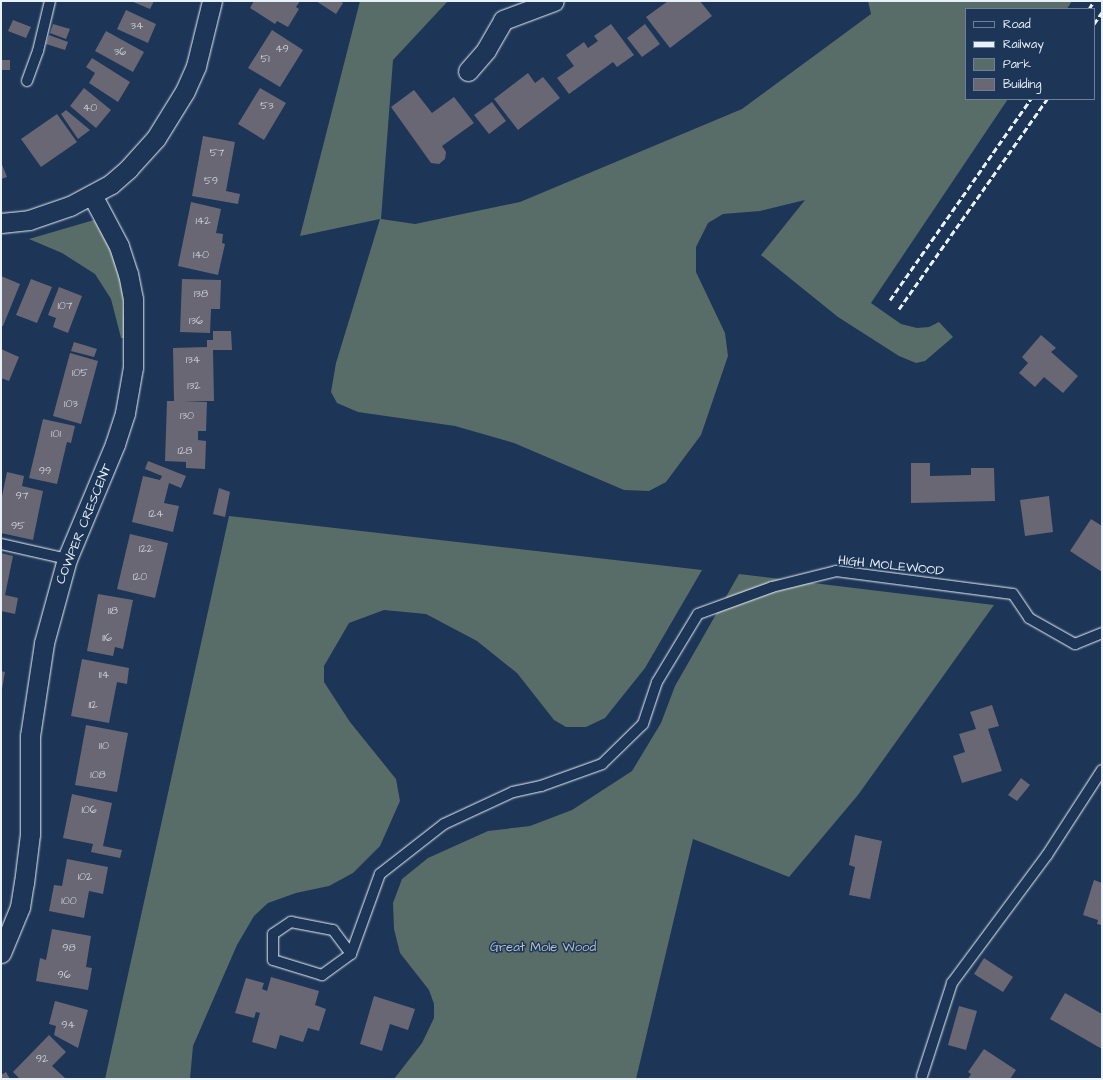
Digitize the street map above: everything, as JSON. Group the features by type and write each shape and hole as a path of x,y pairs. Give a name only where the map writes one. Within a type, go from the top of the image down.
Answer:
{"street":[{"path":"1,223 48,214 92,195 128,169 170,118 196,66 212,1"},
{"path":"468,71 486,50 490,38 503,20 554,1"},
{"name":"COWPER CRESCENT","path":"1,953 20,907 24,883 30,834 30,736 35,694 50,617 67,559 115,444 125,413 133,367 134,299 119,246 92,195"}],"lane":[{"path":"27,80 38,50 50,1"},
{"path":"1,544 67,559"},
{"name":"HIGH MOLEWOOD","path":"351,954 380,874 444,824 513,792 541,786 602,764 638,729 643,724 657,682 698,614 772,587 836,571 1013,594 1029,618 1075,644 1102,633"},
{"path":"922,1076 952,983 1047,855 1102,770"},
{"path":"291,922 333,930 351,954 322,975 273,960 273,934 291,922"}],"green space":[{"path":"360,1 448,1 393,60 381,219 415,224 520,202 742,109 871,14 868,1 1072,1 1068,8 965,8 965,100 1007,100 871,303 901,324 917,328 929,327 939,322 953,337 925,361 916,363 899,356 838,317 761,255 805,200 760,211 723,214 708,223 696,247 696,272 725,333 728,356 701,435 666,482 649,491 624,490 514,443 455,426 358,412 337,403 331,392 336,363 380,219 300,236"},
{"path":"94,220 103,229 122,279 125,338 121,338 111,299 95,274 62,253 29,239"},
{"path":"229,516 702,570 645,668 605,718 586,727 566,727 554,720 517,673 477,641 426,614 384,610 349,623 324,666 324,682 350,722 396,779 400,801 380,846 353,873 329,886 296,893 268,903 254,916 237,945 193,1046 190,1079 105,1079"},
{"name":"Great Mole Wood","path":"739,574 994,605 858,795 789,877 693,839 636,1079 394,1079 422,1043 434,1018 434,1004 429,990 400,953 394,929 393,903 402,879 428,858 488,831 530,826 572,810 632,771 661,723 675,686"}],"building":[{"path":"131,1 154,1 150,9"},
{"path":"254,1 300,1 296,7 299,9 288,27 277,21 275,24 250,8"},
{"path":"316,1 340,1 343,3 336,14"},
{"path":"668,1 700,1 712,16 670,48 646,17"},
{"path":"126,10 156,24 148,43 117,29"},
{"path":"13,20 31,27 26,38 8,31"},
{"path":"53,24 70,29 66,39 50,33"},
{"path":"611,24 634,55 617,67 613,62 569,94 557,78 574,66 566,55 584,42 588,48 598,41 594,36"},
{"path":"645,24 660,44 642,57 627,38"},
{"path":"272,30 303,50 280,87 248,68"},
{"path":"106,31 144,52 133,72 95,51"},
{"path":"49,35 68,42 65,50 46,44"},
{"path":"92,58 130,82 118,102 89,83 95,73 86,67"},
{"path":"1,60 10,60 10,70 1,70"},
{"path":"528,73 535,83 543,77 560,98 518,130 494,99"},
{"path":"84,88 111,110 96,128 70,106"},
{"path":"260,88 286,103 264,140 238,124"},
{"path":"414,90 432,113 454,97 474,123 442,146 446,152 445,159 439,164 431,163 391,107"},
{"path":"492,102 506,121 489,134 474,115"},
{"path":"66,110 90,130 78,139 61,114"},
{"path":"57,114 77,142 41,167 21,139"},
{"path":"203,136 235,142 226,191 240,194 238,204 192,196"},
{"path":"1,162 7,177 1,179"},
{"path":"191,202 221,209 216,233 223,234 222,243 225,244 218,275 178,266"},
{"path":"1,276 20,284 3,326 1,326"},
{"path":"31,279 52,287 37,323 16,315"},
{"path":"182,279 221,280 220,309 211,309 210,333 180,332"},
{"path":"59,287 82,296 68,333 53,327 56,318 48,315"},
{"path":"213,331 231,331 232,350 213,350 214,401 183,401 207,402 206,431 198,431 198,440 206,441 205,469 186,468 186,462 165,461 167,401 174,401 173,348 207,347 207,340 213,340"},
{"path":"1041,335 1056,348 1051,352 1078,376 1063,393 1044,377 1035,387 1019,373 1028,363 1022,357"},
{"path":"74,342 97,349 94,357 71,351"},
{"path":"1,349 19,357 9,381 1,378"},
{"path":"70,353 98,361 81,424 53,416"},
{"path":"43,419 75,426 71,443 67,442 57,484 29,478"},
{"path":"148,461 186,476 181,488 169,483 164,503 179,506 173,532 132,522 143,476 160,480 162,476 145,469"},
{"path":"911,463 930,463 930,476 971,475 971,468 994,468 995,501 911,503"},
{"path":"7,472 24,476 22,486 43,491 33,540 1,533 1,501"},
{"path":"219,488 230,492 225,517 213,514"},
{"path":"1049,496 1053,532 1025,536 1020,500"},
{"path":"1091,519 1102,526 1102,572 1070,551"},
{"path":"130,534 168,543 155,598 117,589"},
{"path":"1,553 13,556 5,595 18,598 15,614 1,611"},
{"path":"98,594 133,600 123,649 115,647 113,656 87,651"},
{"path":"82,659 129,668 127,684 117,682 109,723 71,716"},
{"path":"1,671 5,672 2,689 1,689"},
{"path":"992,705 999,726 988,729 1002,771 962,783 953,756 965,752 959,734 976,729 970,712"},
{"path":"86,725 128,733 117,792 75,785"},
{"path":"1021,778 1030,785 1017,801 1008,795"},
{"path":"72,794 112,803 103,846 122,850 120,858 91,852 93,844 63,838"},
{"path":"855,835 882,841 870,899 849,895 855,867 849,865"},
{"path":"67,859 108,867 103,894 89,891 84,918 49,911 54,885 62,886"},
{"path":"1094,880 1102,883 1102,925 1097,924 1098,920 1083,915"},
{"path":"52,929 91,936 86,967 92,968 88,990 36,981 40,958 46,960"},
{"path":"984,958 1013,977 1003,992 974,974"},
{"path":"271,977 319,991 315,1005 326,1009 319,1031 308,1028 303,1042 280,1035 276,1049 252,1042 260,1013 256,1012 254,1018 235,1013 246,978 264,983 262,989 267,991"},
{"path":"1065,993 1102,1014 1102,1049 1050,1019"},
{"path":"374,996 415,1009 408,1030 390,1024 382,1051 360,1044"},
{"path":"55,1001 88,1010 78,1048 54,1035 56,1026 49,1024"},
{"path":"959,1006 977,1011 966,1050 948,1045"},
{"path":"49,1035 66,1052 52,1066 65,1078 20,1079 13,1072"},
{"path":"984,1049 1016,1070 1010,1079 968,1079 971,1074 968,1072"},
{"path":"6,1072 10,1079 1,1079 1,1075"}],"railway":[{"path":"1090,8 1094,1"},
{"path":"1095,22 1102,12"},
{"path":"890,300 1030,100"},
{"path":"899,309 1046,100"}]}
